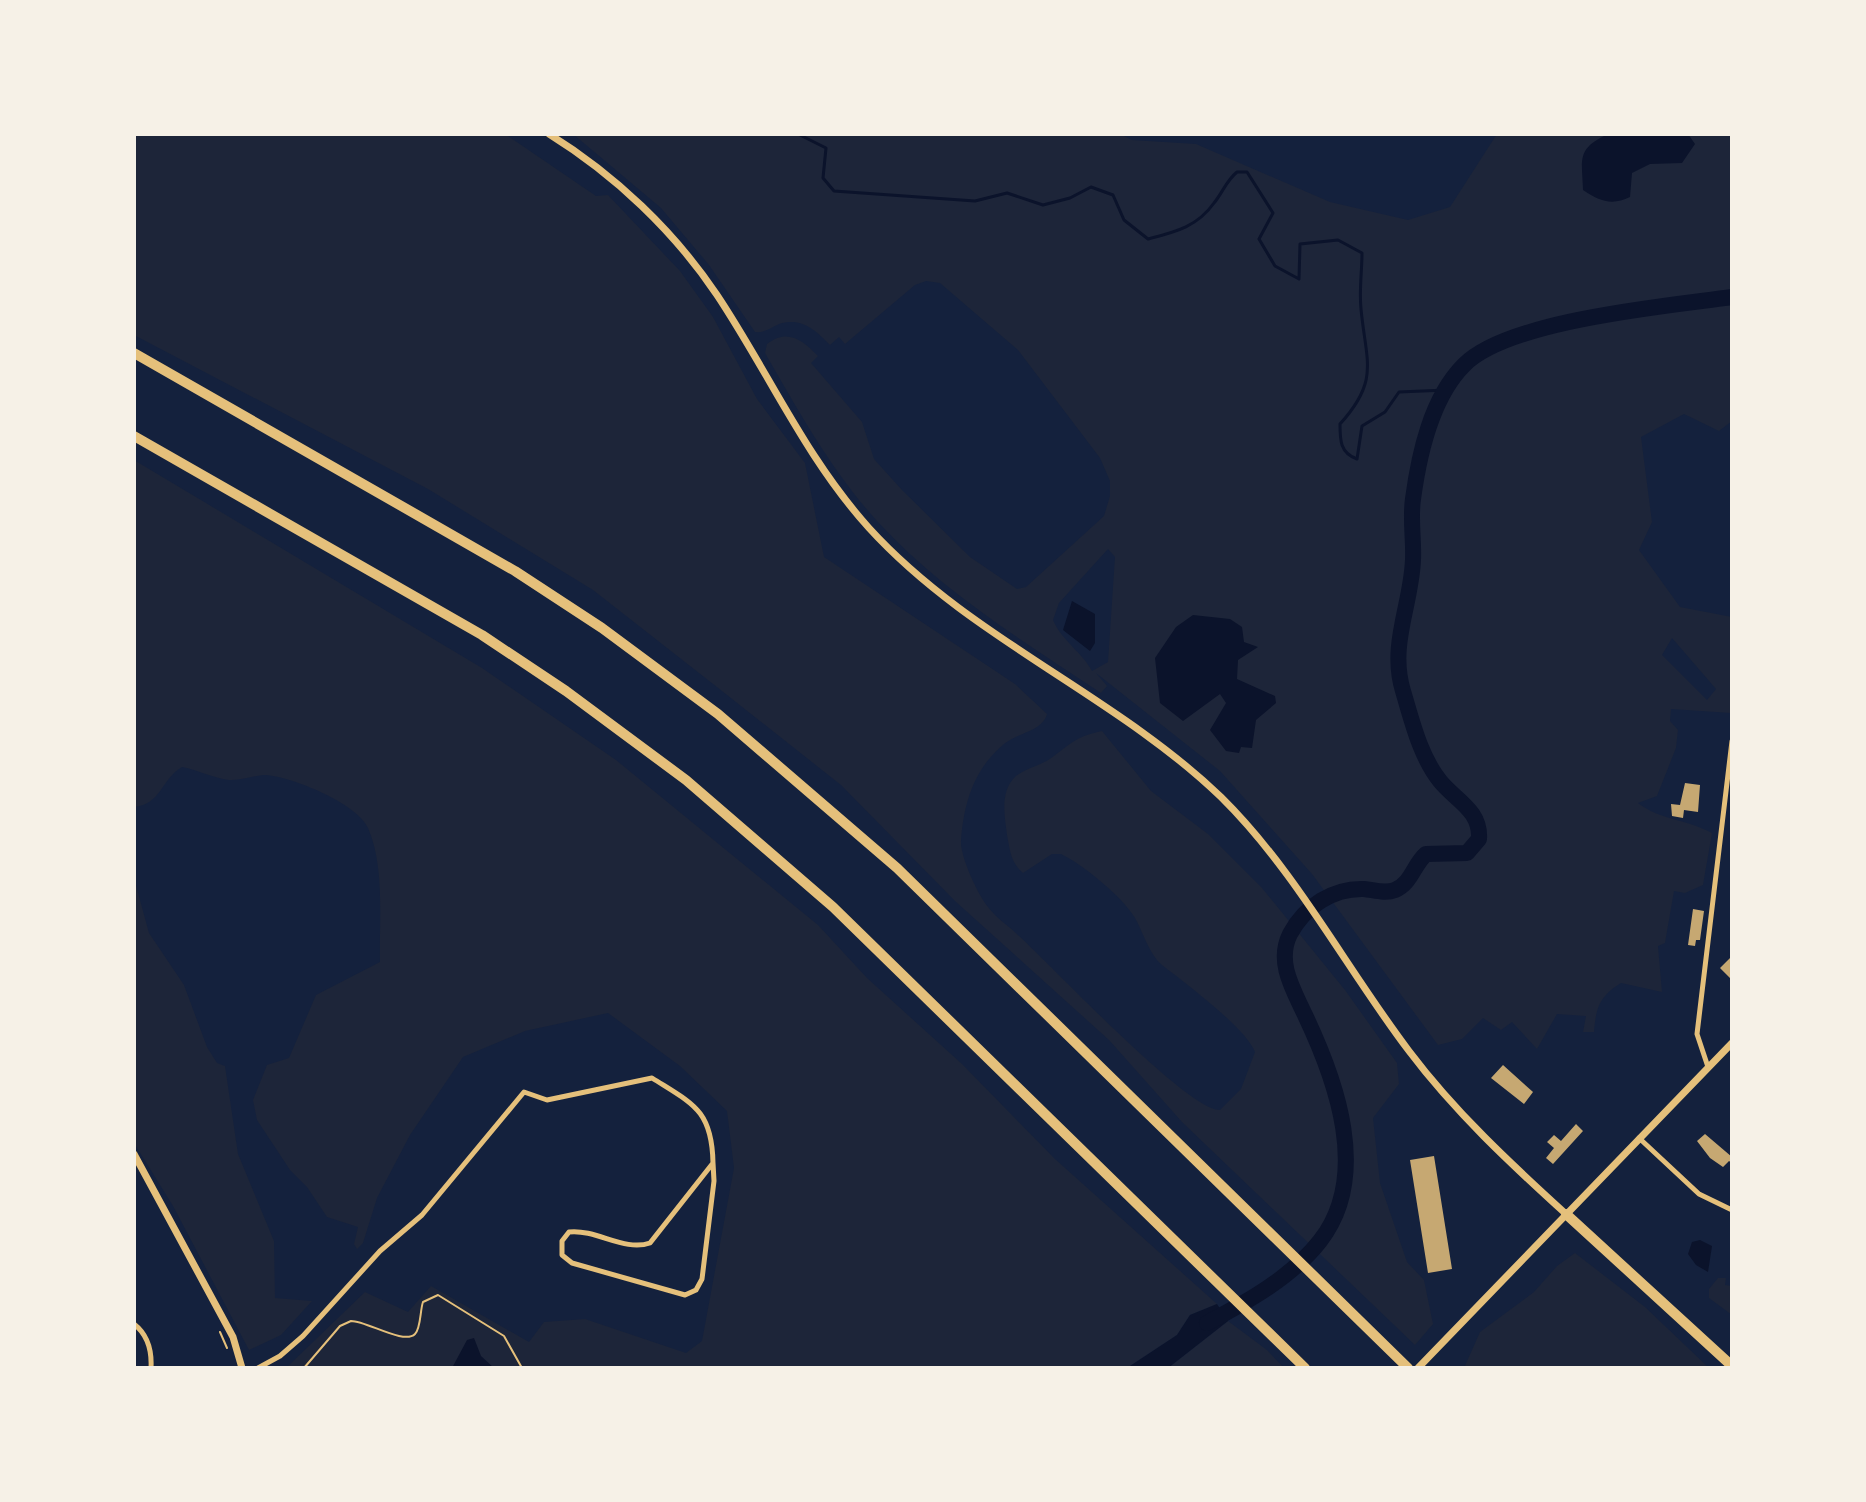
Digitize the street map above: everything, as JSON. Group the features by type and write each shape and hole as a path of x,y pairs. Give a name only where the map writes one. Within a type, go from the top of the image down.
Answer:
{"highway":[{"path":"134,353 515,571 630,648 718,714 897,868 1404,1364"},
{"path":"134,436 482,635 566,691 676,772 833,907 1305,1368"},
{"path":"1566,1214 1732,1366"}],"street":[{"path":"549,134 629,194 688,256 736,325 807,448 847,502 892,551 969,617 1192,772 1243,821 1294,886 1438,1087 1484,1137 1566,1214"},
{"path":"1708,1067 1697,1034 1732,741"},
{"path":"1418,1368 1732,1043"},
{"path":"258,1368 280,1356 303,1336 380,1251 422,1215 524,1092 547,1100 652,1078 700,1109 710,1130 713,1163 714,1181 702,1279 696,1290 685,1295 572,1263 562,1255 562,1241 569,1232 583,1231 638,1247 650,1243 713,1163"},
{"path":"1639,1138 1699,1194 1732,1210"},
{"path":"134,1154 227,1326 242,1368"},
{"path":"134,1324 143,1331 150,1347 151,1368"}],"path":[{"path":"304,1368 340,1326 351,1321 401,1338 414,1334 423,1302 428,1296 438,1295 504,1336 522,1368"}],"shaded area":[{"path":"134,134 505,134 596,196 608,195 680,271 713,317 757,399 805,463 824,557 1015,684 1047,714 1040,724 1009,740 994,754 978,775 968,800 961,848 975,885 991,911 1179,1087 1203,1104 1220,1110 1241,1089 1255,1052 1249,1042 1214,1006 1157,960 1135,918 1112,891 1061,854 1052,854 1023,873 1012,856 1004,805 1011,782 1020,773 1050,759 1076,740 1102,731 1151,791 1208,834 1262,888 1345,990 1397,1063 1399,1084 1373,1118 1380,1183 1407,1262 1424,1280 1433,1324 1415,1345 1182,1122 1109,1040 955,901 841,785 722,691 593,590 428,489 134,335"},
{"path":"573,134 1120,134 1132,140 1196,144 1330,202 1408,220 1450,207 1497,134 1732,134 1732,421 1719,431 1684,414 1641,437 1652,522 1639,550 1680,607 1732,617 1731,713 1671,709 1670,721 1678,730 1676,748 1657,796 1638,803 1655,813 1712,833 1703,885 1685,893 1674,891 1665,943 1658,946 1662,992 1621,983 1600,1003 1594,1032 1583,1032 1586,1016 1557,1014 1537,1049 1512,1022 1501,1030 1483,1018 1462,1039 1438,1045 1312,874 1220,771 1096,673 1107,686 1101,693 984,614 928,570 877,521 830,461 765,353 767,344 781,337 794,338 812,350 818,356 811,363 862,422 874,459 970,557 1017,589 1026,587 1104,516 1110,496 1110,481 1100,458 1018,350 940,283 926,281 915,285 845,344 839,337 830,345 813,330 795,322 755,332 709,265 661,208","holes":["1108,549 1115,557 1108,662 1092,671 1053,620 1059,603","1672,638 1716,689 1707,700 1662,655"]},
{"path":"1608,134 1688,134 1695,144 1682,163 1650,164 1632,173 1630,197 1606,201 1583,190 1582,163 1590,145"},
{"path":"134,460 482,668 616,760 818,925 867,978 962,1064 1055,1159 1217,1304 1190,1315 1177,1335 1127,1368 286,1368 365,1292 408,1312 431,1286 529,1342 544,1322 585,1319 686,1353 702,1341 734,1168 727,1111 680,1066 608,1013 525,1031 463,1057 410,1135 377,1198 363,1243 357,1249 354,1244 358,1227 327,1217 307,1187 290,1170 257,1120 253,1100 267,1065 289,1058 316,995 380,962 380,894 373,843 368,828 351,809 307,786 266,775 229,780 182,767 150,801 134,807"},
{"path":"1072,601 1095,614 1095,643 1090,651 1063,630"},
{"path":"1193,615 1230,619 1242,627 1244,642 1258,647 1238,660 1237,679 1275,696 1276,703 1256,720 1252,748 1241,747 1239,753 1226,751 1210,730 1226,703 1220,694 1183,721 1160,703 1155,658 1176,627"},
{"path":"134,878 149,933 184,985 207,1047 217,1063 225,1066 238,1154 274,1241 275,1298 312,1301 281,1335 249,1350 173,1206 134,1143"},
{"path":"1700,1240 1712,1246 1708,1272 1696,1265 1688,1254 1692,1242"},
{"path":"1575,1253 1645,1307 1709,1368 1464,1368 1480,1332 1534,1292 1557,1266"},
{"path":"1718,1278 1726,1278 1725,1285 1732,1286 1732,1315 1709,1298 1709,1289"},
{"path":"1217,1304 1228,1321 1168,1368 1127,1368 1177,1335 1190,1315"},
{"path":"1228,1321 1267,1350 1284,1368 1168,1368"},
{"path":"474,1338 481,1356 494,1368 452,1368 467,1340"}],"building":[{"path":"1685,783 1700,785 1698,812 1684,810 1683,818 1672,816 1671,804 1680,805"},
{"path":"1693,909 1704,911 1700,940 1696,940 1695,946 1688,945"},
{"path":"1732,956 1732,975 1730,978 1720,968"},
{"path":"1503,1065 1533,1092 1524,1104 1491,1078"},
{"path":"1576,1124 1583,1131 1553,1164 1546,1158 1554,1148 1547,1142 1554,1135 1561,1141"},
{"path":"1705,1134 1732,1157 1732,1163 1729,1161 1723,1167 1710,1158 1697,1141"},
{"path":"1434,1156 1452,1269 1428,1273 1410,1160"}],"waterway":[{"path":"798,134 826,148 823,178 834,191 975,201 1007,193 1043,205 1070,198 1091,187 1113,195 1124,220 1148,239 1193,223 1207,211 1233,175 1247,172 1273,213 1259,239 1275,266 1299,279 1300,244 1338,240 1362,253 1360,302 1367,357 1366,382 1353,409 1340,424 1344,450 1357,459 1362,426 1385,412 1399,392 1446,390"},
{"path":"1207,1323 1268,1288 1309,1254 1335,1215 1344,1187 1346,1158 1337,1098 1285,965 1290,934 1312,907 1331,895 1353,889 1395,890 1405,883 1426,854 1467,853 1479,839 1476,820 1440,781 1427,761 1413,726 1399,674 1399,641 1413,560 1412,514 1416,482 1428,428 1443,394 1464,365 1486,350 1515,337 1590,318 1732,297"}]}
